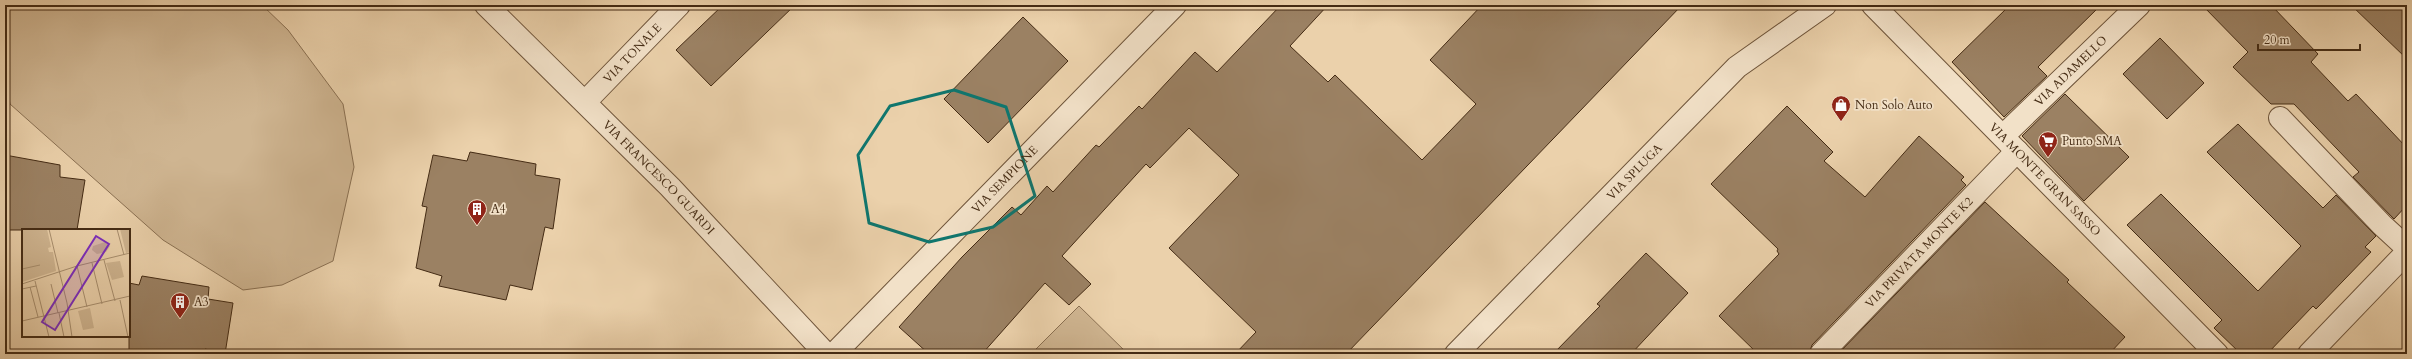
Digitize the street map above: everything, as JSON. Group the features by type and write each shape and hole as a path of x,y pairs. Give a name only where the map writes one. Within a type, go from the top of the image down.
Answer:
{"street":[{"name":"VIA FRANCESCO GUARDI","path":"486,5 670,187 826,354"},
{"name":"VIA TONALE","path":"585,102 679,5"},
{"name":"VIA SEMPIONE","path":"834,354 1175,5"},
{"name":"VIA SPLUGA","path":"1456,354 1737,67 1825,5"},
{"name":"VIA MONTE GRAN SASSO","path":"1873,5 2217,354"},
{"name":"VIA ADAMELLO","path":"2010,144 2139,5"},
{"path":"2280,118 2382,225 2407,248"},
{"name":"VIA PRIVATA MONTE K2","path":"1821,354 2010,144"},
{"path":"2309,354 2407,252"}],"highlighted area":[{"path":"954,90 1006,107 1035,196 993,227 929,242 869,223 858,155 890,106"}],"shaded area":[{"path":"5,5 262,5 288,30 343,104 354,167 333,261 282,285 243,290 163,240 10,104 5,76"},
{"path":"1079,306 1128,354 1031,354"}],"building":[{"path":"723,5 795,5 711,86 676,50"},
{"path":"1281,5 1328,5 1290,46 1328,82 1335,75 1422,160 1476,104 1430,60 1482,5 1682,5 1346,354 1235,354 1256,332 1169,248 1239,175 1189,128 1150,168 1146,164 1062,256 1091,284 1069,305 1045,283 982,354 929,354 899,327 962,257 1012,207 1021,215 1047,186 1053,192 1096,145 1099,147 1139,106 1142,109 1195,52 1217,72"},
{"path":"2010,5 2101,5 2038,67 2047,76 2004,117 1952,62"},
{"path":"2202,5 2271,5 2318,54 2311,62 2348,101 2356,94 2407,148 2407,205 2394,219 2353,177 2359,172 2294,104 2271,104 2233,67 2248,52"},
{"path":"2351,5 2407,5 2407,59"},
{"path":"1023,17 1068,61 988,143 944,99"},
{"path":"2160,38 2204,83 2167,119 2123,74"},
{"path":"2065,94 2129,157 2084,201 2022,136"},
{"path":"1787,106 1833,152 1824,161 1865,197 1919,136 1964,177 1961,180 1966,185 1812,345 1809,354 1758,354 1719,316 1779,254 1777,251 1778,249 1711,184"},
{"path":"2238,124 2323,208 2336,195 2376,236 2365,247 2371,252 2316,309 2313,306 2267,354 2241,354 2214,328 2222,320 2127,225 2161,194 2258,291 2301,246 2207,152"},
{"name":"A4","path":"470,152 536,164 535,175 560,179 553,229 545,227 532,290 510,285 506,300 439,286 442,276 416,268 427,207 422,206 433,155 467,161"},
{"path":"5,155 60,165 60,177 85,180 77,229 5,230"},
{"path":"1985,202 2069,280 2067,282 2125,337 2109,354 1838,354"},
{"path":"1646,253 1688,293 1631,354 1553,354 1600,306 1597,304"},
{"name":"A3","path":"142,276 209,287 208,299 233,303 225,354 205,349 203,354 129,354 130,283 139,285"}],"place":[{"name":"Non Solo Auto","path":"1841,122"},
{"name":"Punto SMA","path":"2048,158"},
{"name":"A4","path":"477,226"},
{"name":"A3","path":"180,319"}]}
